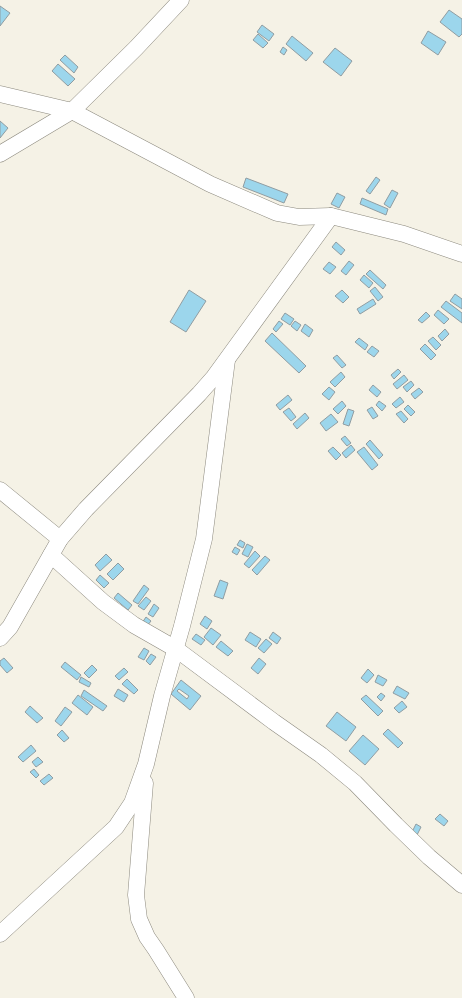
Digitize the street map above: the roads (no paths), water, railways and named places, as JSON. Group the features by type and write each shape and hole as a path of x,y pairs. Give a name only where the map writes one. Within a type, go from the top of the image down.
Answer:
{"street":[{"path":"0,154 72,111 136,48 181,0"},
{"path":"0,94 72,111 210,184 277,213 299,217 331,216 404,234 462,254"},
{"path":"0,638 10,627 60,539 86,509 214,377 331,216"},
{"path":"0,934 116,828 132,803 146,764 162,696 176,649 204,539 227,360"},
{"path":"0,490 60,539"},
{"path":"51,555 104,602 134,625 176,649 268,718 321,755 355,783 429,857 462,885"},
{"path":"146,764 136,895 139,919 147,936 183,997"}]}
